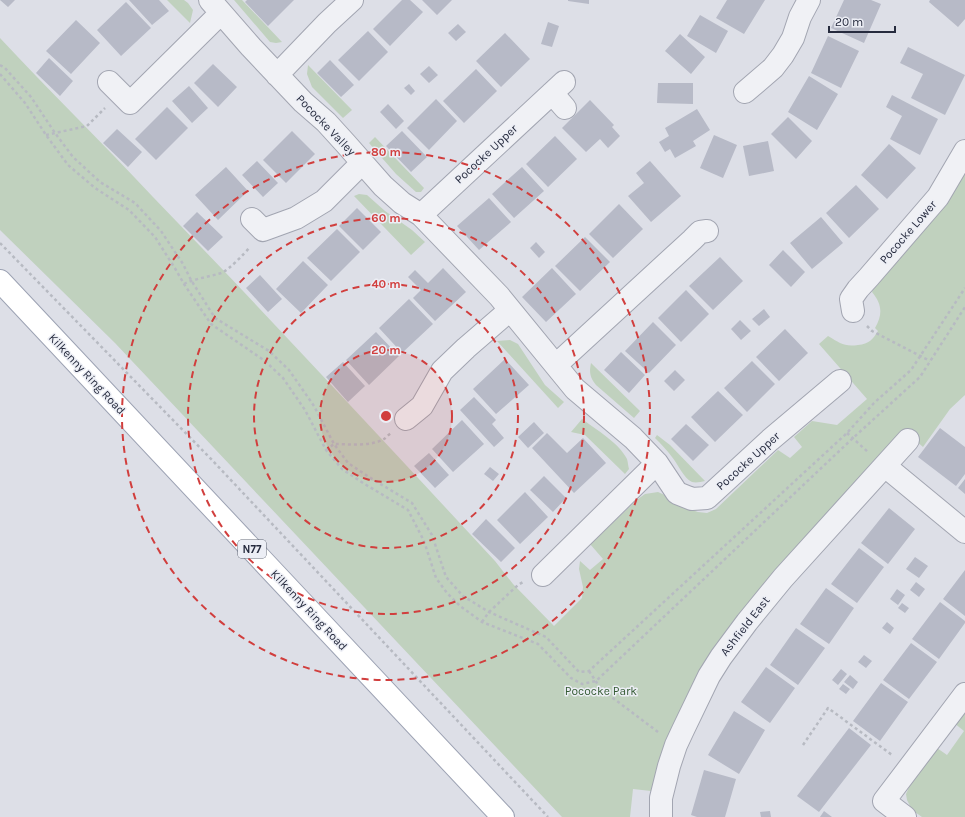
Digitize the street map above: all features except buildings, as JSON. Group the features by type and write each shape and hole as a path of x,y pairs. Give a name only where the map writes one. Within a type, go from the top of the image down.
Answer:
{"main road":[{"name":"Kilkenny Ring Road","path":"0,281 503,817"}],"street":[{"path":"277,75 327,23 352,0"},
{"path":"745,92 773,68 783,55 793,38 800,17 809,0"},
{"name":"Pococke Valley","path":"109,82 130,103 215,7 303,102 326,122 362,163 324,201 296,218 263,230 252,218"},
{"name":"Pococke Upper","path":"421,215 560,94"},
{"name":"Pococke Lower","path":"853,311 851,299 858,289 938,197 965,151"},
{"name":"Pococke Upper","path":"362,163 382,186 402,203 421,215 499,296 575,390 633,438 657,464 677,493 692,499 707,498 770,440 840,381"},
{"path":"556,365 693,233"},
{"path":"401,424 422,406 442,371 510,310"},
{"name":"Ashfield East","path":"661,817 661,798 676,745 709,676 721,657 747,622 877,459 908,440"},
{"path":"877,459 965,532"},
{"path":"543,575 657,464"},
{"path":"905,817 884,801 965,694"}],"path":[{"path":"0,65 5,68 31,97 54,134 73,157 100,182 134,203 160,231 183,264 191,280 215,318 269,351 288,370 314,406 334,444 348,463 412,503 432,535 446,578 463,596 489,612 546,637 579,672 589,671 847,433 874,403 912,370 965,288"},
{"path":"0,74 25,103 68,165 95,188 128,210 155,237 211,324 265,361 283,378 305,410 326,450 342,469 408,510 424,541 436,578 447,593 460,606 482,622 538,644 571,678 582,684 596,681 853,438 920,377 965,307"},
{"path":"46,135 87,126 104,109"},
{"path":"0,243 212,460 548,817"},
{"path":"184,284 191,280 223,273 244,254"},
{"path":"872,331 930,361"},
{"path":"326,450 334,444 360,445 379,442 385,439 401,424"},
{"path":"847,433 877,459"},
{"path":"482,622 489,612 518,585"},
{"path":"589,671 602,689 664,736"},
{"path":"803,744 828,708 910,768"}],"green space":[{"path":"167,0 184,0 188,3 193,10 190,23"},
{"path":"234,0 242,0 282,42 270,42"},
{"name":"Pococke Park","path":"0,38 368,424 495,561 513,584 554,626 582,598 583,587 579,569 580,561 590,570 603,559 590,544 638,499 645,494 658,492 689,509 707,513 716,509 778,450 790,458 802,447 794,437 812,421 837,425 867,399 819,344 828,336 842,344 849,345 865,344 870,341 878,331 875,328 880,314 878,301 872,292 875,285 948,201 965,173 965,395 950,409 923,447 904,430 775,570 671,730 664,746 651,791 633,789 630,817 562,817 115,343 0,230"},
{"path":"308,65 352,110 343,118 312,87 307,74"},
{"path":"375,137 424,188 421,192 416,192 396,174 369,143"},
{"path":"359,194 367,195 425,242 411,255 354,196"},
{"path":"510,340 518,344 545,385 564,402 558,408 497,341"},
{"path":"591,363 640,411 634,418 592,380 590,375"},
{"path":"582,419 607,437 623,453 627,459 629,469 625,474 585,435 571,432"},
{"path":"657,435 670,445 705,481 692,482 686,478 670,454 655,438"},
{"path":"965,710 965,817 922,817 912,810 906,794 910,785 937,748 947,755 964,731 954,723"}]}
